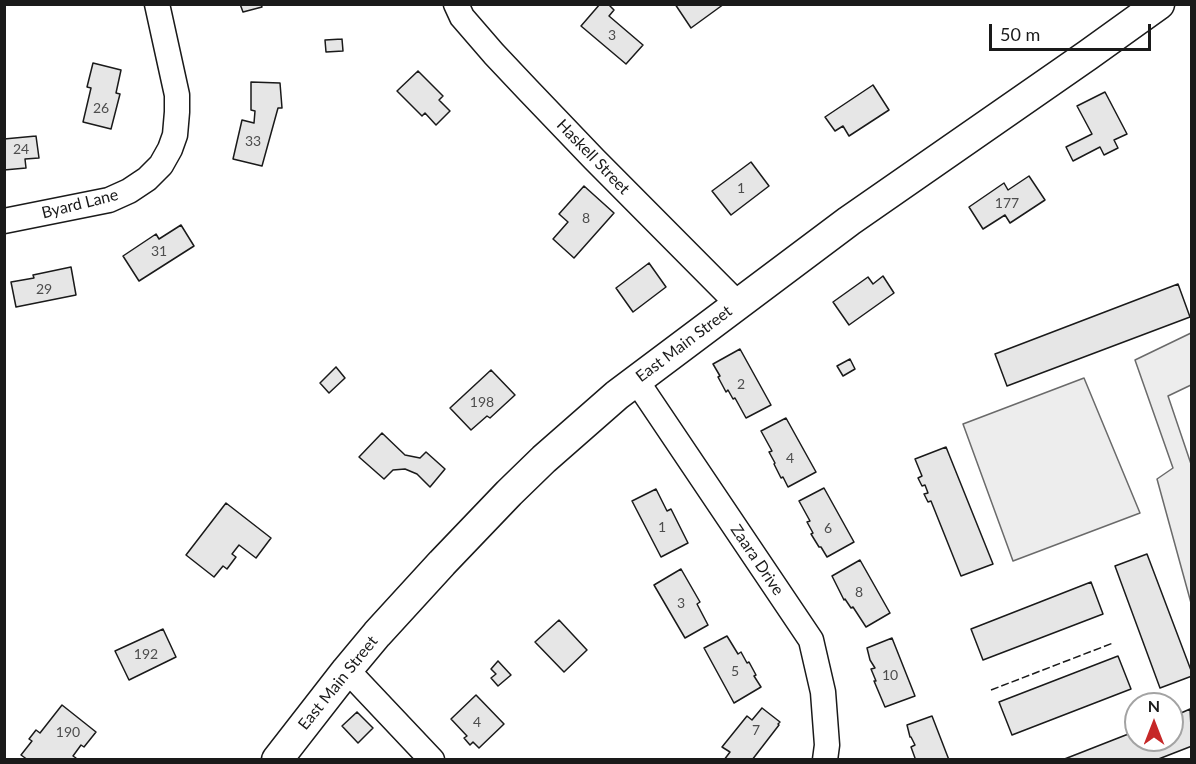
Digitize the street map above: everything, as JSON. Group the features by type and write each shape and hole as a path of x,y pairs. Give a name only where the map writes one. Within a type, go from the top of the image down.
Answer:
{"main road":[{"name":"East Main Street","path":"277,759 347,670 442,563 509,493 617,395 849,221 1159,4"}],"street":[{"name":"Byard Lane","path":"4,221 109,200 147,179 160,165 176,135 177,95 157,4"},
{"name":"Haskell Street","path":"456,4 462,16 494,54 738,304"},
{"name":"Zaara Drive","path":"636,380 811,640 823,692 827,745 825,759"},
{"path":"347,670 432,759"}],"shaded area":[{"path":"1191,333 1191,385 1168,396 1191,464 1191,603 1157,479 1173,468 1135,360"},
{"path":"1084,378 1140,513 1013,561 963,424"}],"building":[{"path":"240,4 261,4 262,7 243,12"},
{"path":"600,4 608,4 614,10 609,16 643,45 626,64 581,26"},
{"path":"675,4 724,4 691,28"},
{"path":"342,39 343,51 326,52 325,40"},
{"path":"93,63 121,70 116,93 120,94 111,129 83,122 91,88 87,87"},
{"path":"418,71 443,96 439,100 450,111 436,125 425,113 422,116 397,91"},
{"path":"251,82 280,83 282,108 278,108 262,166 233,159 242,120 254,123 255,111 251,110"},
{"path":"873,85 889,110 849,136 843,126 835,131 825,117"},
{"path":"1105,92 1127,134 1114,140 1118,148 1104,155 1100,147 1073,161 1066,147 1092,134 1077,106"},
{"path":"36,136 39,158 25,159 26,168 4,170 4,139"},
{"path":"751,162 769,186 731,215 712,191"},
{"path":"1029,176 1045,200 1010,223 1005,215 983,229 969,207 1004,183 1008,190"},
{"path":"584,186 614,213 574,258 553,239 568,222 559,214"},
{"path":"181,225 194,246 139,281 123,256 156,234 159,239"},
{"path":"649,263 666,287 633,312 616,288"},
{"path":"71,267 76,295 16,307 11,282"},
{"path":"883,276 894,293 849,325 833,302 868,277 873,284"},
{"path":"1178,284 1190,317 1007,386 995,354"},
{"path":"740,349 771,405 746,418 735,398 733,399 728,390 726,392 713,364"},
{"path":"850,359 855,369 843,376 837,366"},
{"path":"336,367 345,378 329,393 320,383"},
{"path":"491,370 515,395 490,418 487,416 471,430 450,408"},
{"path":"786,418 816,472 788,487 774,464 769,452 772,451 761,431"},
{"path":"382,433 405,455 420,458 426,452 445,469 430,487 417,474 405,469 393,470 384,479 359,457"},
{"path":"946,447 993,564 961,576 931,501 928,502 924,494 928,493 925,485 922,486 918,478 922,476 915,459"},
{"path":"824,488 854,542 827,557 811,534 813,533 807,522 810,521 799,501"},
{"path":"656,489 667,511 671,509 688,543 661,557 632,501"},
{"path":"226,503 271,538 256,558 239,545 232,554 236,557 227,569 223,566 214,577 186,555"},
{"path":"1147,554 1192,673 1192,676 1160,688 1115,566"},
{"path":"860,560 890,613 866,627 853,607 851,608 844,600 832,576"},
{"path":"681,569 700,602 697,604 708,625 685,638 654,585"},
{"path":"1091,582 1103,614 983,660 971,629"},
{"path":"559,620 587,650 564,672 535,642"},
{"path":"163,629 176,657 129,680 115,651"},
{"path":"727,636 738,654 741,652 747,663 749,662 761,687 734,703 704,648"},
{"path":"892,638 915,696 885,707 874,681 876,681 871,669 875,668 867,648"},
{"path":"1118,656 1131,689 1012,735 999,702"},
{"path":"498,661 511,675 498,686 491,678 496,674 491,669"},
{"path":"476,695 504,724 479,748 473,742 470,745 464,738 467,736 451,719"},
{"path":"62,705 96,732 84,747 81,745 73,756 76,758 74,760 28,760 21,755 32,741 29,739 36,730 40,733"},
{"path":"762,708 780,722 779,725 752,760 724,760 730,752 722,747 747,716 752,720"},
{"path":"1190,709 1192,746 1184,749 1184,712"},
{"path":"357,712 373,728 358,743 342,726"},
{"path":"932,716 949,760 914,760 911,747 915,745 907,725"},
{"path":"1124,736 1124,752 1177,752 1156,760 1062,760"}],"fence":[{"path":"991,690 1113,643"}]}
